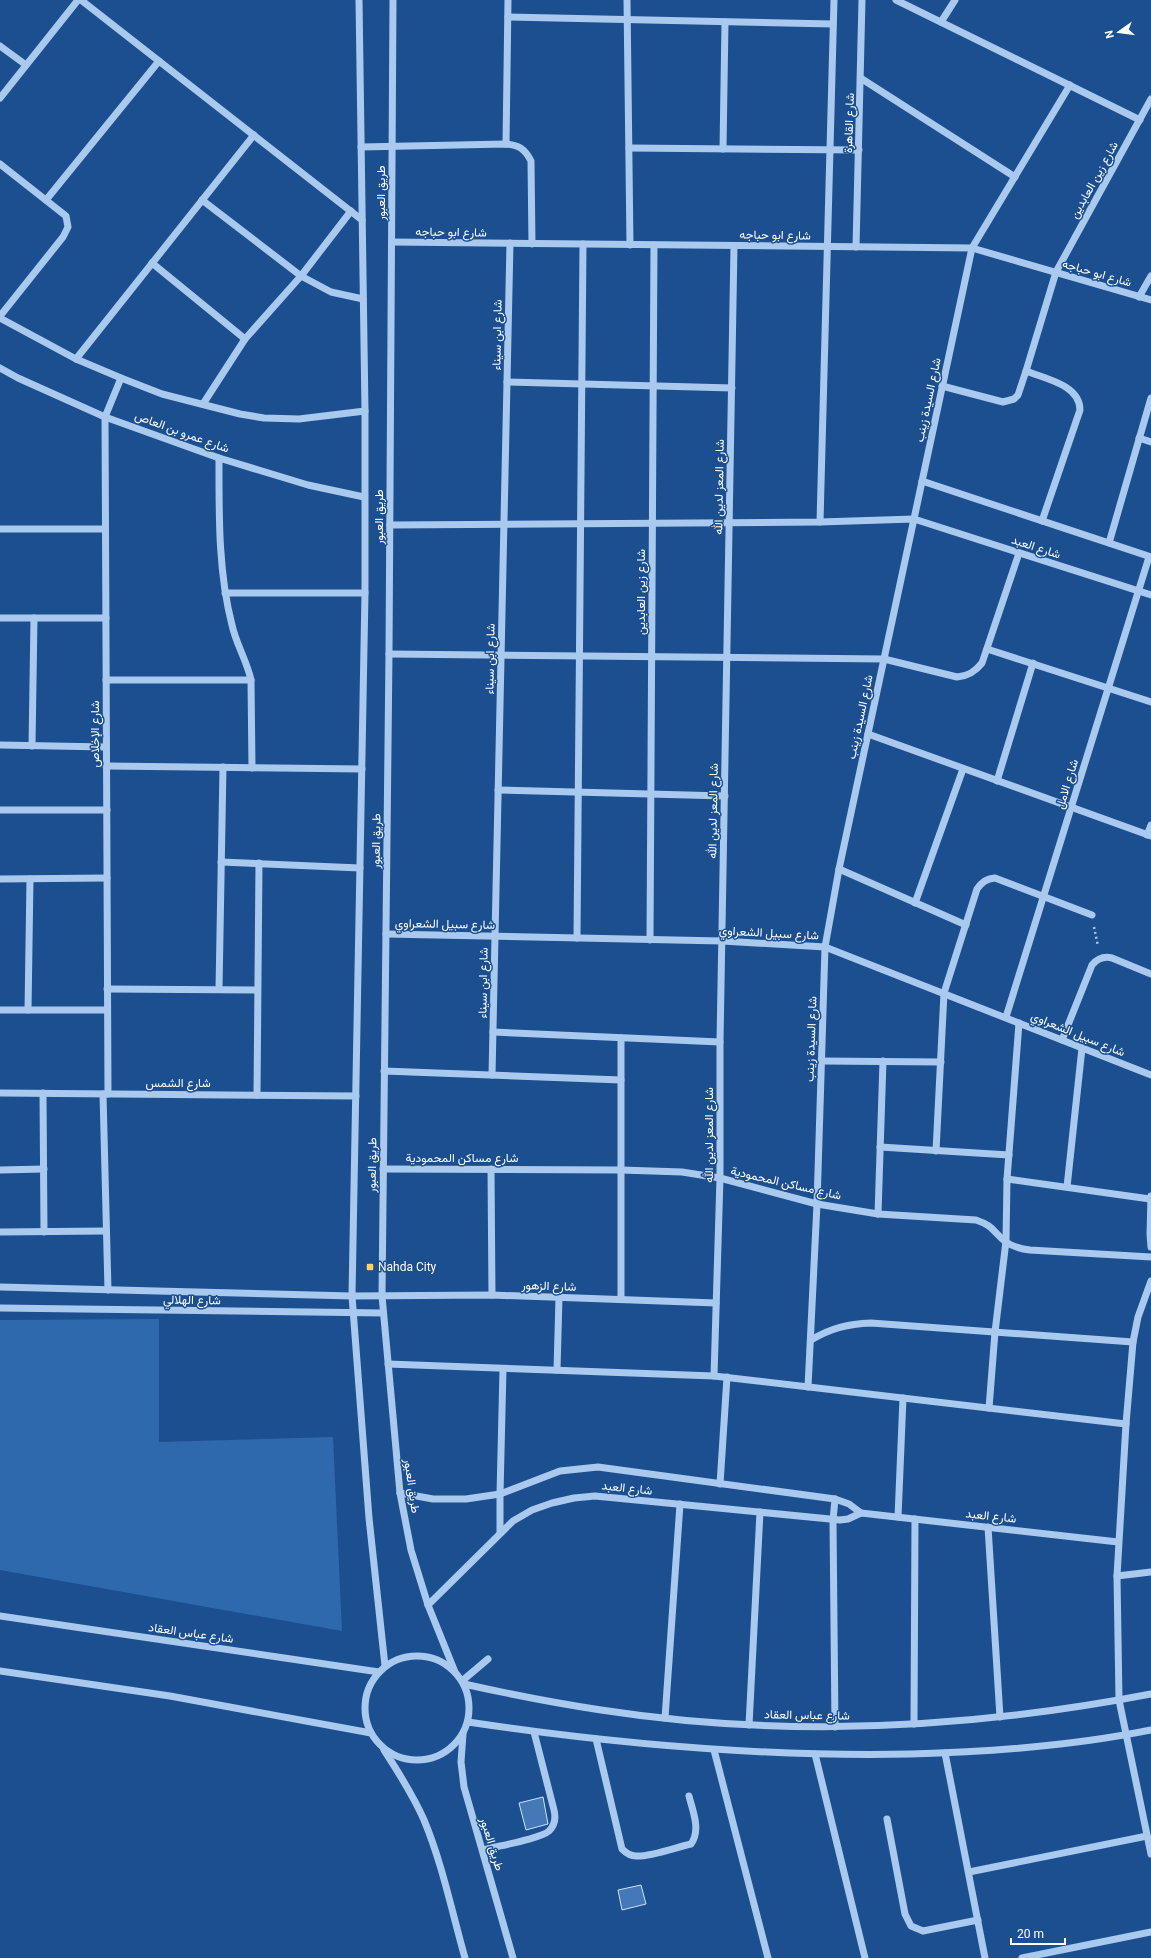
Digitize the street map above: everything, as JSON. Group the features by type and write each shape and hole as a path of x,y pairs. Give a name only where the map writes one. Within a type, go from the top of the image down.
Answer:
{"street":[{"path":"0,98 78,0"},
{"path":"82,0 362,220"},
{"name":"طريق العبور","path":"359,0 365,411 365,593 352,1313 368,1510 384,1666"},
{"name":"طريق العبور","path":"393,0 389,654 382,1296 400,1494 411,1550 428,1605 455,1672"},
{"path":"506,144 508,0"},
{"path":"627,0 630,245"},
{"name":"شارع القاهرة","path":"820,522 834,0"},
{"name":"شارع القاهرة","path":"856,247 862,79 862,0"},
{"path":"896,0 1140,120"},
{"path":"941,22 955,0"},
{"path":"508,17 833,24"},
{"path":"723,149 725,22"},
{"path":"0,46 26,65"},
{"path":"46,200 159,61"},
{"path":"862,79 1015,177"},
{"name":"شارع السيدة زينب","path":"808,1387 817,1204 825,946 839,869 972,248 1070,85"},
{"name":"شارع زين العابدين","path":"942,386 1003,402 1008,401 1018,395 1056,272 1151,99"},
{"path":"76,359 254,135"},
{"path":"361,147 517,145 526,151 532,161 532,244"},
{"path":"629,148 859,150"},
{"path":"0,164 66,216 68,221 66,232 0,317 76,359 162,394 240,414 285,419 330,416 365,411"},
{"path":"202,200 301,276 331,292 363,299"},
{"path":"203,404 245,339 301,276 351,211"},
{"name":"شارع ابو حباجه","path":"392,242 972,248 1151,300"},
{"name":"شارع ابن سيناء","path":"492,1075 510,243"},
{"path":"577,938 583,244"},
{"name":"شارع زين العابدين","path":"650,940 654,245"},
{"name":"شارع المعز لدين الله","path":"714,1376 720,1178 720,1042 734,246"},
{"path":"152,263 245,339"},
{"path":"1139,297 1151,276"},
{"name":"شارع عمرو بن العاص","path":"0,368 18,378 105,417 219,458 308,486 364,497"},
{"path":"1026,371 1070,389 1078,398 1080,404 1080,410 1042,521"},
{"name":"شارع الإخلاص","path":"108,1290 106,1231 107,810 105,417 122,378"},
{"path":"507,382 732,388"},
{"path":"1109,543 1151,398"},
{"path":"1139,438 1151,442"},
{"path":"219,458 220,528 225,593 232,626 251,680 252,768"},
{"path":"922,482 1150,557"},
{"name":"شارع العبد","path":"390,525 820,522 914,519 1151,595"},
{"path":"0,528 105,529"},
{"path":"389,654 884,659 957,677 965,676 978,669 982,663 1019,553"},
{"name":"شارع الامل","path":"1006,1017 1150,557"},
{"path":"225,593 365,593"},
{"path":"0,618 106,618"},
{"path":"32,746 34,618"},
{"path":"987,649 1109,687 1151,702"},
{"path":"997,781 1033,664"},
{"path":"106,680 251,680"},
{"path":"868,734 1149,836 1151,825"},
{"path":"0,745 106,747"},
{"path":"106,766 362,769"},
{"path":"219,990 223,767"},
{"path":"916,903 963,769"},
{"path":"498,790 725,796"},
{"path":"0,810 107,810"},
{"path":"221,862 360,868"},
{"path":"257,1095 259,863"},
{"path":"839,869 966,925"},
{"path":"0,879 107,878"},
{"path":"936,1151 944,993 977,889 984,881 995,878 1092,915"},
{"path":"28,1010 30,879"},
{"name":"شارع سبيل الشعراوي","path":"386,934 577,938 825,946 1151,1075"},
{"path":"1062,1040 1092,965 1101,958 1112,958 1150,972"},
{"path":"107,989 257,990"},
{"path":"0,1010 107,1010"},
{"path":"989,1408 995,1332 1006,1241 1007,1179 1019,1023"},
{"path":"493,1032 720,1042"},
{"path":"621,1038 621,1299"},
{"path":"1067,1187 1082,1048"},
{"path":"821,1061 941,1062"},
{"path":"878,1214 883,1061"},
{"path":"384,1070 621,1080"},
{"name":"شارع الشمس","path":"0,1093 356,1096"},
{"path":"43,1093 44,1232"},
{"path":"880,1148 1009,1155"},
{"path":"0,1170 44,1169"},
{"name":"شارع مساكن المحمودية","path":"383,1169 621,1170 682,1172 720,1178 817,1204 878,1214 976,1220 988,1224 1006,1241 1017,1248 1030,1250 1151,1256"},
{"path":"492,1169 492,1295"},
{"path":"1007,1179 1151,1197 1151,1246"},
{"path":"0,1232 106,1231"},
{"path":"1151,1281 1138,1317 1134,1342 1126,1424 1117,1576 1119,1700 1151,1854"},
{"name":"شارع الهلالي","path":"0,1287 382,1296"},
{"name":"شارع الزهور","path":"382,1296 492,1295 716,1303"},
{"path":"557,1370 559,1297"},
{"name":"شارع الهلالي","path":"0,1308 383,1314"},
{"path":"811,1340 829,1330 850,1324 871,1322 1134,1342"},
{"path":"388,1364 728,1377 1126,1424"},
{"path":"500,1533 503,1368"},
{"path":"720,1484 728,1377"},
{"path":"898,1517 903,1398"},
{"name":"شارع العبد","path":"400,1494 433,1499 466,1500 500,1494 526,1486 560,1471 585,1467 598,1467 835,1499 849,1504 861,1512 1118,1542"},
{"name":"شارع العبد","path":"428,1605 513,1521 532,1510 552,1503 574,1498 596,1496 833,1520 848,1519 861,1512"},
{"path":"835,1499 833,1520 835,1727"},
{"path":"665,1718 680,1504"},
{"path":"749,1725 760,1512"},
{"path":"914,1724 915,1519"},
{"path":"988,1527 1000,1717"},
{"path":"1117,1576 1151,1572"},
{"name":"شارع عباس العقاد","path":"0,1616 379,1672"},
{"path":"383,1748 399,1758 417,1761 436,1758 451,1748 463,1734 468,1722 470,1703 463,1682 455,1672 443,1662 429,1656 413,1655 398,1659 384,1666 370,1685 365,1701 366,1717 371,1733 383,1748 406,1783 424,1820 465,1958"},
{"path":"463,1682 488,1659"},
{"path":"0,1671 170,1696 371,1733"},
{"name":"شارع عباس العقاد","path":"463,1682 594,1709 665,1718 749,1725 835,1727 914,1724 1000,1717 1151,1694"},
{"path":"468,1722 534,1732 714,1750 815,1754 946,1753 1006,1750 1060,1746 1151,1730"},
{"path":"483,1850 543,1834 548,1832 554,1822 554,1810 534,1732"},
{"name":"طريق العبور","path":"463,1734 461,1762 464,1787 513,1958"},
{"path":"596,1739 622,1849 626,1853 631,1856 641,1856 691,1844 696,1834 696,1828 689,1796"},
{"path":"714,1750 768,1958"},
{"path":"946,1753 985,1958"},
{"path":"815,1754 865,1958"},
{"path":"887,1819 905,1914 911,1926 923,1931 978,1920"},
{"path":"969,1872 1147,1836"},
{"path":"1022,1958 1151,1932"}],"path":[{"path":"1092,915 1101,958"}],"shaded area":[{"path":"159,1319 159,1442 333,1437 342,1631 0,1570 0,1320"}],"building":[{"path":"543,1797 548,1824 526,1830 519,1803"},
{"path":"641,1885 646,1904 622,1910 618,1890"}],"place":[{"name":"Nahda City","path":"370,1267"}]}
